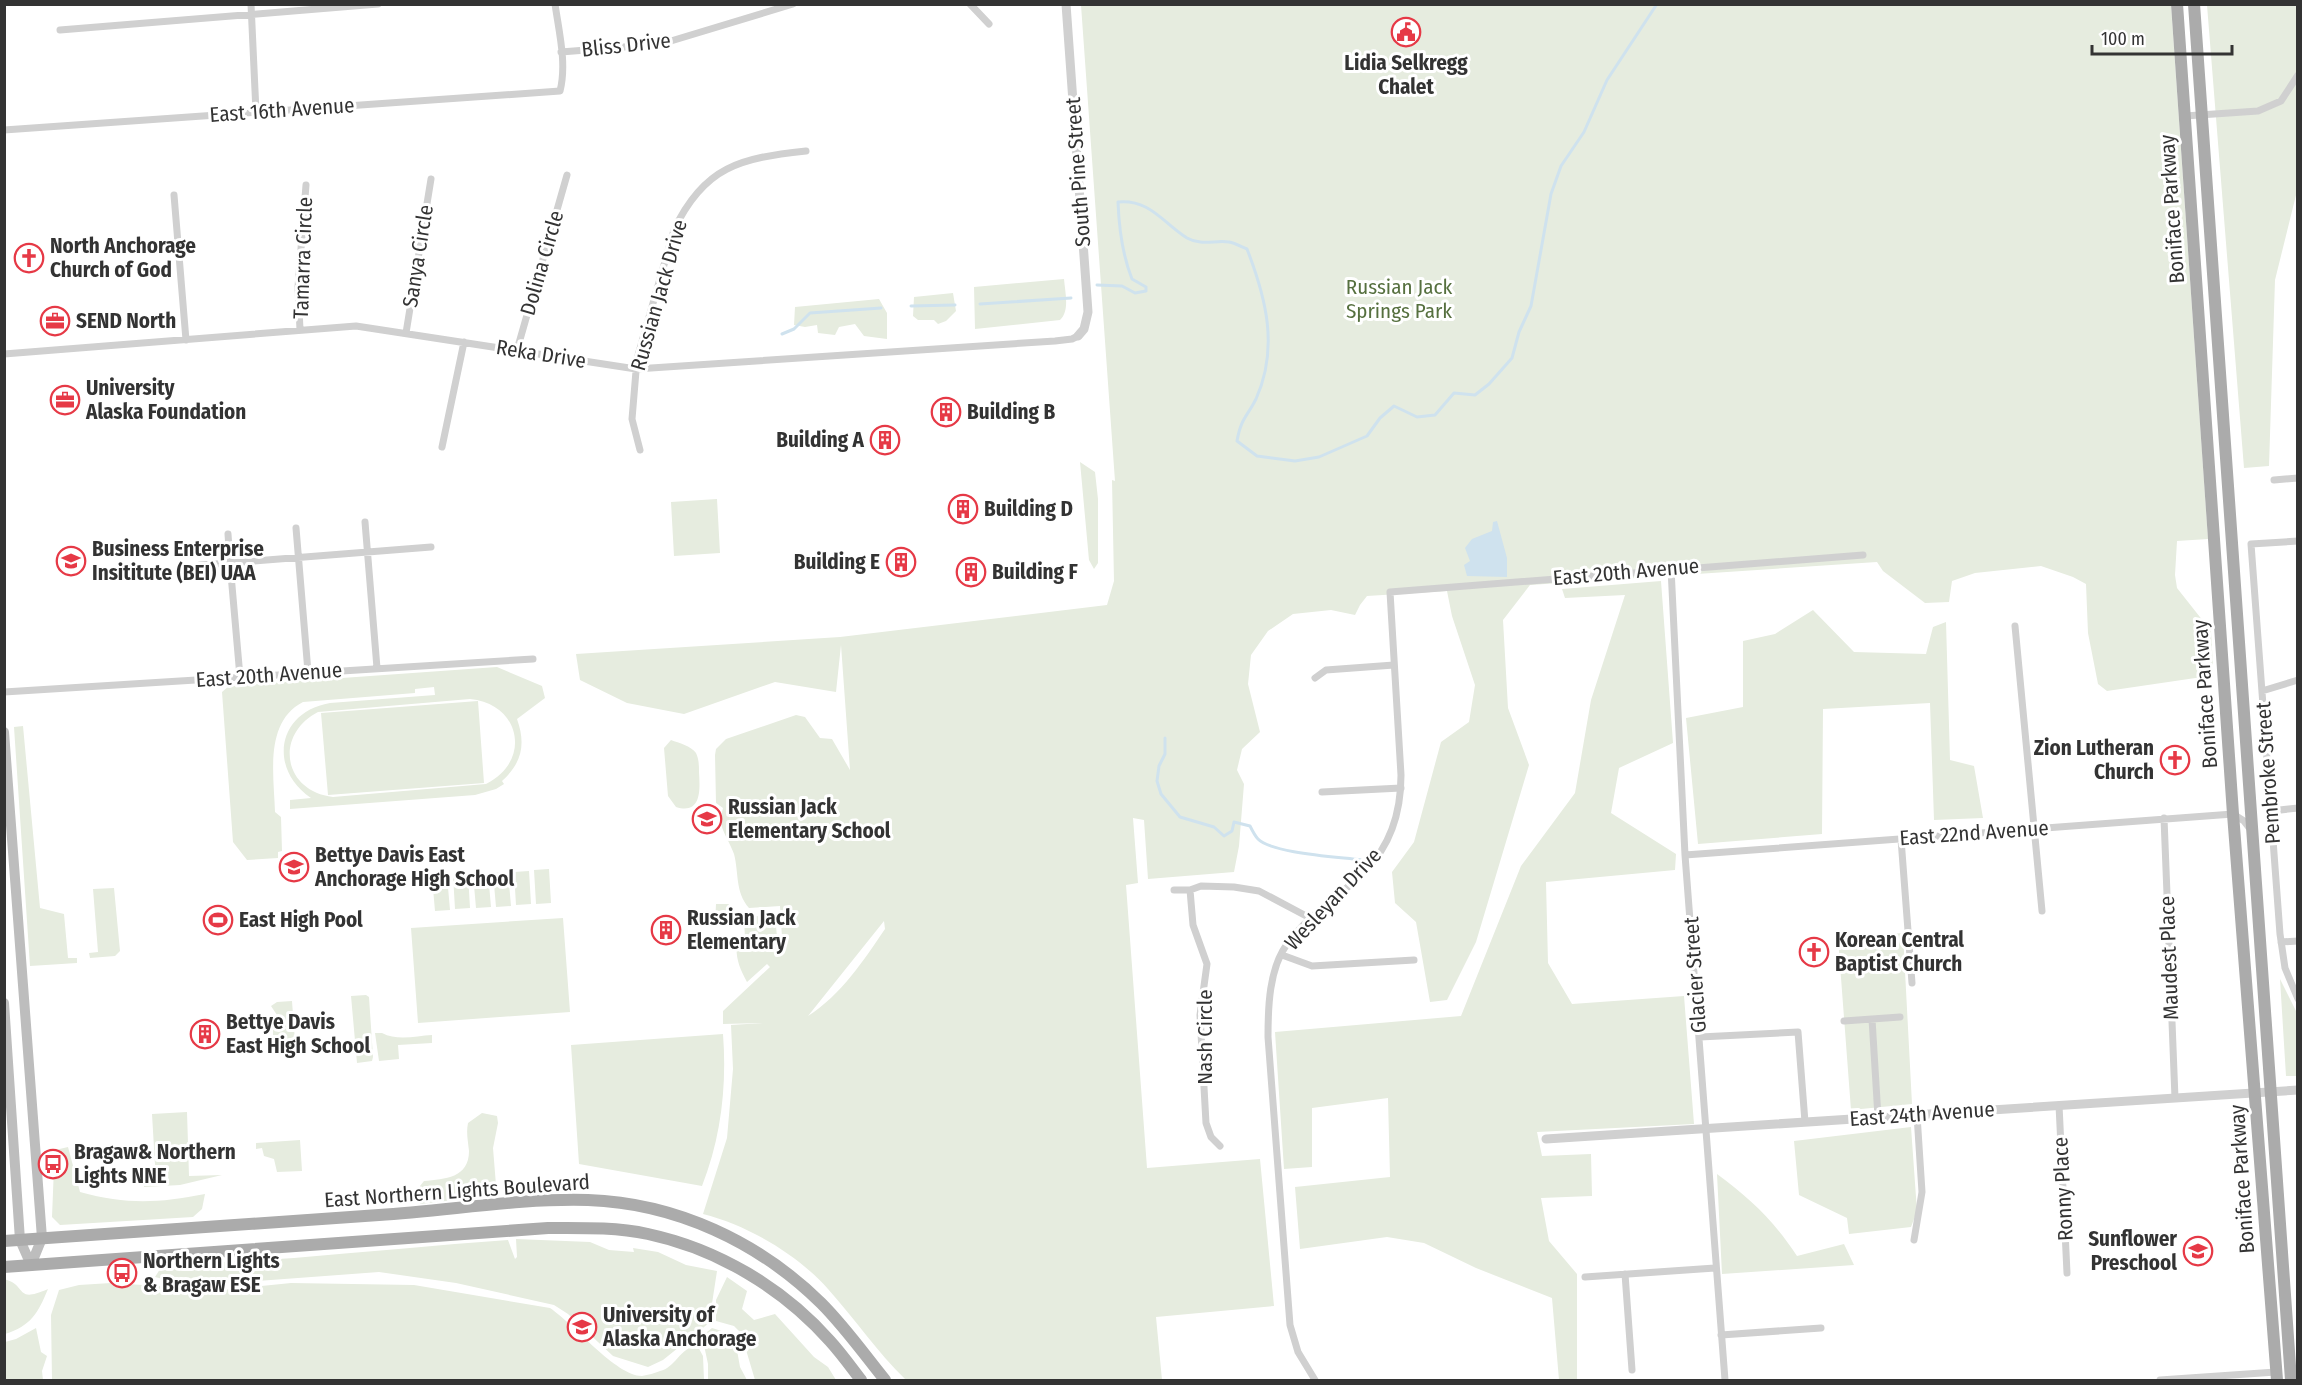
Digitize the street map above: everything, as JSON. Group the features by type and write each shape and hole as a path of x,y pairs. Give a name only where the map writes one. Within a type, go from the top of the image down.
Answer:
{"main road":[{"name":"Boniface Parkway","path":"2177,4 2233,814 2277,1376"},
{"name":"Boniface Parkway","path":"2194,4 2271,1091 2292,1339 2291,1380"},
{"path":"4,732 42,1238 31,1265"},
{"path":"4,1003 20,1240 31,1265"},
{"name":"East Northern Lights Boulevard","path":"4,1241 419,1213 550,1201 587,1200 640,1206 706,1226 730,1237 774,1263 822,1304 885,1380"},
{"name":"East Northern Lights Boulevard","path":"4,1267 548,1228 616,1229 648,1234 680,1243 708,1253 759,1280 806,1316 831,1341 861,1380"}],"street":[{"path":"250,4 256,112"},
{"path":"60,30 378,4"},
{"path":"555,4 561,52"},
{"name":"Bliss Drive","path":"561,52 661,44 793,4"},
{"path":"970,4 989,24"},
{"name":"South Pine Street","path":"1066,4 1088,312 1084,329 1078,336"},
{"name":"East 16th Avenue","path":"4,130 560,91 561,52"},
{"path":"2185,116 2258,111 2281,101 2298,75"},
{"name":"Russian Jack Drive","path":"640,450 632,419 636,369 674,230 691,199 714,175 737,163 769,155 806,151"},
{"name":"Dolina Circle","path":"517,350 567,175"},
{"name":"Sanya Circle","path":"406,333 431,179"},
{"name":"Tamarra Circle","path":"300,330 298,287 306,185"},
{"path":"174,195 186,340"},
{"name":"Reka Drive","path":"4,354 356,326 636,369 1055,341 1078,336"},
{"path":"442,447 464,342"},
{"path":"2274,480 2298,478"},
{"path":"365,522 377,668"},
{"path":"296,528 308,672"},
{"path":"228,534 240,677"},
{"name":"Pembroke Street","path":"2298,541 2251,544 2281,942 2285,968 2298,999"},
{"path":"200,565 431,547"},
{"name":"East 20th Avenue","path":"1390,592 1671,568 1863,555"},
{"name":"Glacier Street","path":"1671,568 1685,855 1725,1380"},
{"name":"Wesleyan Drive","path":"1315,1380 1306,1369 1290,1325 1268,1018 1269,995 1286,945 1310,918 1366,870 1387,840 1396,818 1401,788 1390,592"},
{"path":"2015,626 2042,911"},
{"name":"East 20th Avenue","path":"4,692 533,659"},
{"path":"1316,678 1326,670 1394,665"},
{"path":"2262,691 2298,680"},
{"path":"1322,792 1401,788"},
{"path":"2271,812 2298,808"},
{"path":"2233,814 2244,821 2253,834"},
{"name":"East 22nd Avenue","path":"1685,855 2233,814"},
{"name":"Maudest Place","path":"2164,818 2175,1098"},
{"path":"1901,839 1912,983"},
{"path":"1174,890 1190,890 1201,886 1234,887 1259,891 1310,918"},
{"name":"Nash Circle","path":"1190,890 1193,925 1207,964 1200,1015 1206,1123 1211,1137 1220,1146"},
{"path":"2281,942 2298,941"},
{"path":"1282,955 1312,966 1414,960"},
{"path":"1844,1021 1900,1017"},
{"path":"1872,1019 1878,1117"},
{"path":"1700,1037 1798,1032 1805,1122"},
{"name":"East 24th Avenue","path":"1546,1139 2298,1090"},
{"name":"Ronny Place","path":"2059,1105 2067,1273"},
{"path":"1914,1240 1922,1192 1917,1115"},
{"path":"1585,1277 1715,1268"},
{"path":"1625,1274 1632,1370"},
{"path":"1721,1335 1821,1328"},
{"path":"2160,1380 2277,1376"}],"green space":[{"name":"Russian Jack Springs Park","path":"1081,5 2171,5 2208,539 2177,541 2175,575 2177,588 2211,631 2213,667 2209,676 2107,691 2098,684 2088,633 2086,584 2041,566 1975,573 1952,581 1949,602 1925,603 1883,571 1877,562 1530,585 1503,620 1508,708 1529,765 1476,942 1447,1000 1430,1002 1416,922 1395,903 1392,872 1414,842 1441,742 1469,722 1475,685 1452,616 1447,591 1367,596 1355,615 1331,610 1293,614 1268,631 1251,655 1248,684 1260,732 1242,749 1237,770 1244,784 1239,846 1234,872 1148,879 1144,820 1133,818 1138,883 1126,885 1147,1168 1260,1159 1274,1306 1156,1317 1162,1380 906,1380 828,1289 802,1264 754,1233 703,1214 727,1138 733,1069 731,1025 763,1023 723,1024 723,1011 770,967 767,964 747,982 737,957 737,940 745,939 744,917 775,915 777,937 782,937 780,906 749,908 741,895 736,861 721,823 723,808 716,803 716,749 726,739 796,715 805,717 820,738 832,739 850,770 841,645 836,692 775,682 684,714 627,703 580,680 576,654 840,637 1107,605 1114,581 1112,480 1115,481","holes":["884,921 885,929 860,965 841,987 820,1008 808,1016"]},
{"path":"2207,5 2297,5 2297,191 2275,280 2269,466 2244,468"},
{"path":"1064,279 1066,306 1060,320 975,329 974,287"},
{"path":"953,293 956,311 946,321 938,324 934,320 918,320 913,316 914,297"},
{"path":"879,299 887,313 887,339 864,336 855,324 839,327 835,335 818,333 817,325 805,327 794,325 795,307"},
{"path":"1080,462 1095,472 1098,499 1098,563 1094,569 1089,560"},
{"path":"717,499 720,553 674,556 671,502"},
{"path":"1661,581 1673,743 1619,768 1611,813 1676,854 1675,870 1546,882 1548,963 1572,1004 1684,996 1694,1124 1537,1132 1542,1156 1591,1154 1592,1196 1541,1198 1549,1241 1577,1274 1577,1380 1559,1380 1552,1298 1476,1268 1424,1243 1387,1237 1300,1249 1295,1187 1390,1177 1388,1098 1312,1108 1312,1167 1284,1169 1275,1032 1461,1016 1521,866 1575,793 1591,700 1625,595 1565,598 1562,589"},
{"path":"1813,610 1854,652 1926,654 1933,627 1946,622 1950,760 1974,766 1983,818 1934,820 1930,703 1823,709 1822,834 1698,844 1686,718 1743,707 1743,641 1775,634"},
{"path":"497,667 542,686 545,698 517,719 521,737 518,760 502,781 504,784 496,789 475,795 290,809 290,800 311,798 297,786 288,772 284,758 284,743 289,729 299,718 312,708 330,703 435,695 434,687 415,689 415,693 303,702 291,711 282,723 274,751 275,812 281,817 282,851 278,852 278,858 247,860 233,842 222,692 229,686","holes":["470,699 487,703 500,711 510,722 515,748 510,762 501,774 486,784 333,797 316,793 303,784 295,774 290,761 290,747 295,734 304,722 318,712"]},
{"path":"478,701 484,783 328,795 321,713"},
{"path":"23,726 40,908 64,914 68,958 77,958 77,963 30,966 14,727"},
{"path":"671,740 691,748 698,758 699,793 698,799 691,807 676,807 668,796 664,748"},
{"path":"549,869 551,903 536,904 534,870"},
{"path":"529,871 531,904 516,905 514,872"},
{"path":"508,872 511,906 496,907 493,873"},
{"path":"488,873 491,907 476,908 473,874"},
{"path":"468,874 470,908 455,909 453,875"},
{"path":"447,876 450,910 435,911 432,877"},
{"path":"114,888 120,951 115,956 90,958 89,953 98,952 93,889"},
{"path":"716,904 729,904 728,925 715,924"},
{"path":"563,918 570,1012 418,1023 411,928"},
{"path":"1903,933 1912,1104 1851,1110 1838,938"},
{"path":"2280,979 2297,1013 2297,1076 2286,1076"},
{"path":"366,995 369,997 373,1057 372,1061 357,1063 351,996"},
{"path":"292,1001 296,1055 283,1056 281,1041 273,1035 273,1028 279,1027 277,1015 271,1006 277,1002"},
{"path":"375,1033 400,1037 432,1035 432,1043 398,1045 399,1059 379,1061"},
{"path":"723,1034 724,1073 721,1112 714,1149 702,1186 579,1164 571,1045"},
{"path":"187,1112 189,1176 222,1175 180,1185 144,1187 144,1183 156,1182 152,1114"},
{"path":"482,1113 497,1116 498,1123 493,1148 496,1185 493,1185 487,1196 420,1204 420,1186 424,1181 447,1178 465,1167 469,1151 468,1123"},
{"path":"1911,1127 1917,1211 1911,1227 1849,1234 1847,1218 1799,1195 1794,1141"},
{"path":"300,1140 302,1171 277,1172 274,1159 264,1156 262,1148 256,1149 256,1143"},
{"path":"68,1147 80,1192 128,1201 158,1201 205,1194 202,1209 193,1217 60,1225 52,1217 54,1167 51,1151"},
{"path":"1717,1174 1761,1211 1797,1256 1844,1244 1854,1265 1722,1274"},
{"path":"516,1239 590,1242 609,1250 634,1252 633,1248 658,1252 686,1265 717,1271 709,1323 663,1360 648,1367 613,1356 568,1314 554,1305 456,1283 379,1272 215,1284 171,1281 155,1277 162,1266 294,1258 508,1240 515,1259 517,1257"},
{"path":"727,1277 747,1291 742,1309 754,1320 775,1314 814,1357 828,1367 836,1380 755,1380 741,1333 734,1326 716,1321 716,1300"},
{"path":"4,1279 16,1285 25,1294 30,1295 48,1289 32,1318 21,1327 5,1334"},
{"path":"111,1283 222,1290 291,1283 414,1285 550,1308 608,1359 632,1374 642,1376 665,1369 686,1350 697,1345 703,1356 704,1380 52,1380 51,1315 59,1290 79,1285"},
{"path":"36,1328 41,1352 47,1356 42,1371 43,1380 5,1380 5,1342"},
{"path":"712,1328 728,1333 735,1339 740,1367 747,1380 708,1380 708,1364 702,1336"}],"water":[{"path":"1497,521 1507,558 1507,577 1467,576 1464,565 1470,561 1465,548 1472,539 1492,531 1493,522"}],"waterway":[{"path":"1097,285 1122,286 1135,293 1146,291 1146,287 1132,279 1129,270 1122,241 1118,202 1129,202 1148,208 1192,240 1229,242 1247,249 1260,286 1268,342 1263,380 1256,399 1242,422 1237,441 1257,456 1295,461 1319,457 1367,436 1380,418 1394,406 1417,417 1435,415 1454,393 1475,395 1489,384 1512,358 1519,332 1531,306 1551,194 1561,166 1584,132 1607,80 1657,4"},
{"path":"980,304 1071,298"},
{"path":"911,306 955,305"},
{"path":"782,334 794,329 810,313 881,308"},
{"path":"1165,738 1165,754 1159,766 1157,781 1161,794 1180,817 1214,827 1224,836 1232,831 1234,822 1250,826 1258,839 1276,848 1361,860"}],"place":[{"name":"Lidia Selkregg Chalet","path":"1406,32"},
{"name":"North Anchorage Church of God","path":"29,258"},
{"name":"SEND North","path":"55,321"},
{"name":"University Alaska Foundation","path":"65,400"},
{"name":"Building B","path":"946,412"},
{"name":"Building A","path":"885,440"},
{"name":"Building D","path":"963,509"},
{"name":"Business Enterprise Insititute (BEI) UAA","path":"71,561"},
{"name":"Building E","path":"901,562"},
{"name":"Building F","path":"971,572"},
{"name":"Zion Lutheran Church","path":"2175,760"},
{"name":"Russian Jack Elementary School","path":"707,819"},
{"name":"Bettye Davis East Anchorage High School","path":"294,867"},
{"name":"East High Pool","path":"218,920"},
{"name":"Russian Jack Elementary","path":"666,930"},
{"name":"Korean Central Baptist Church","path":"1814,952"},
{"name":"Bettye Davis East High School","path":"205,1034"},
{"name":"Bragaw& Northern Lights NNE","path":"53,1164"},
{"name":"Sunflower Preschool","path":"2198,1251"},
{"name":"Northern Lights & Bragaw ESE","path":"122,1273"},
{"name":"University of Alaska Anchorage","path":"582,1327"}]}
